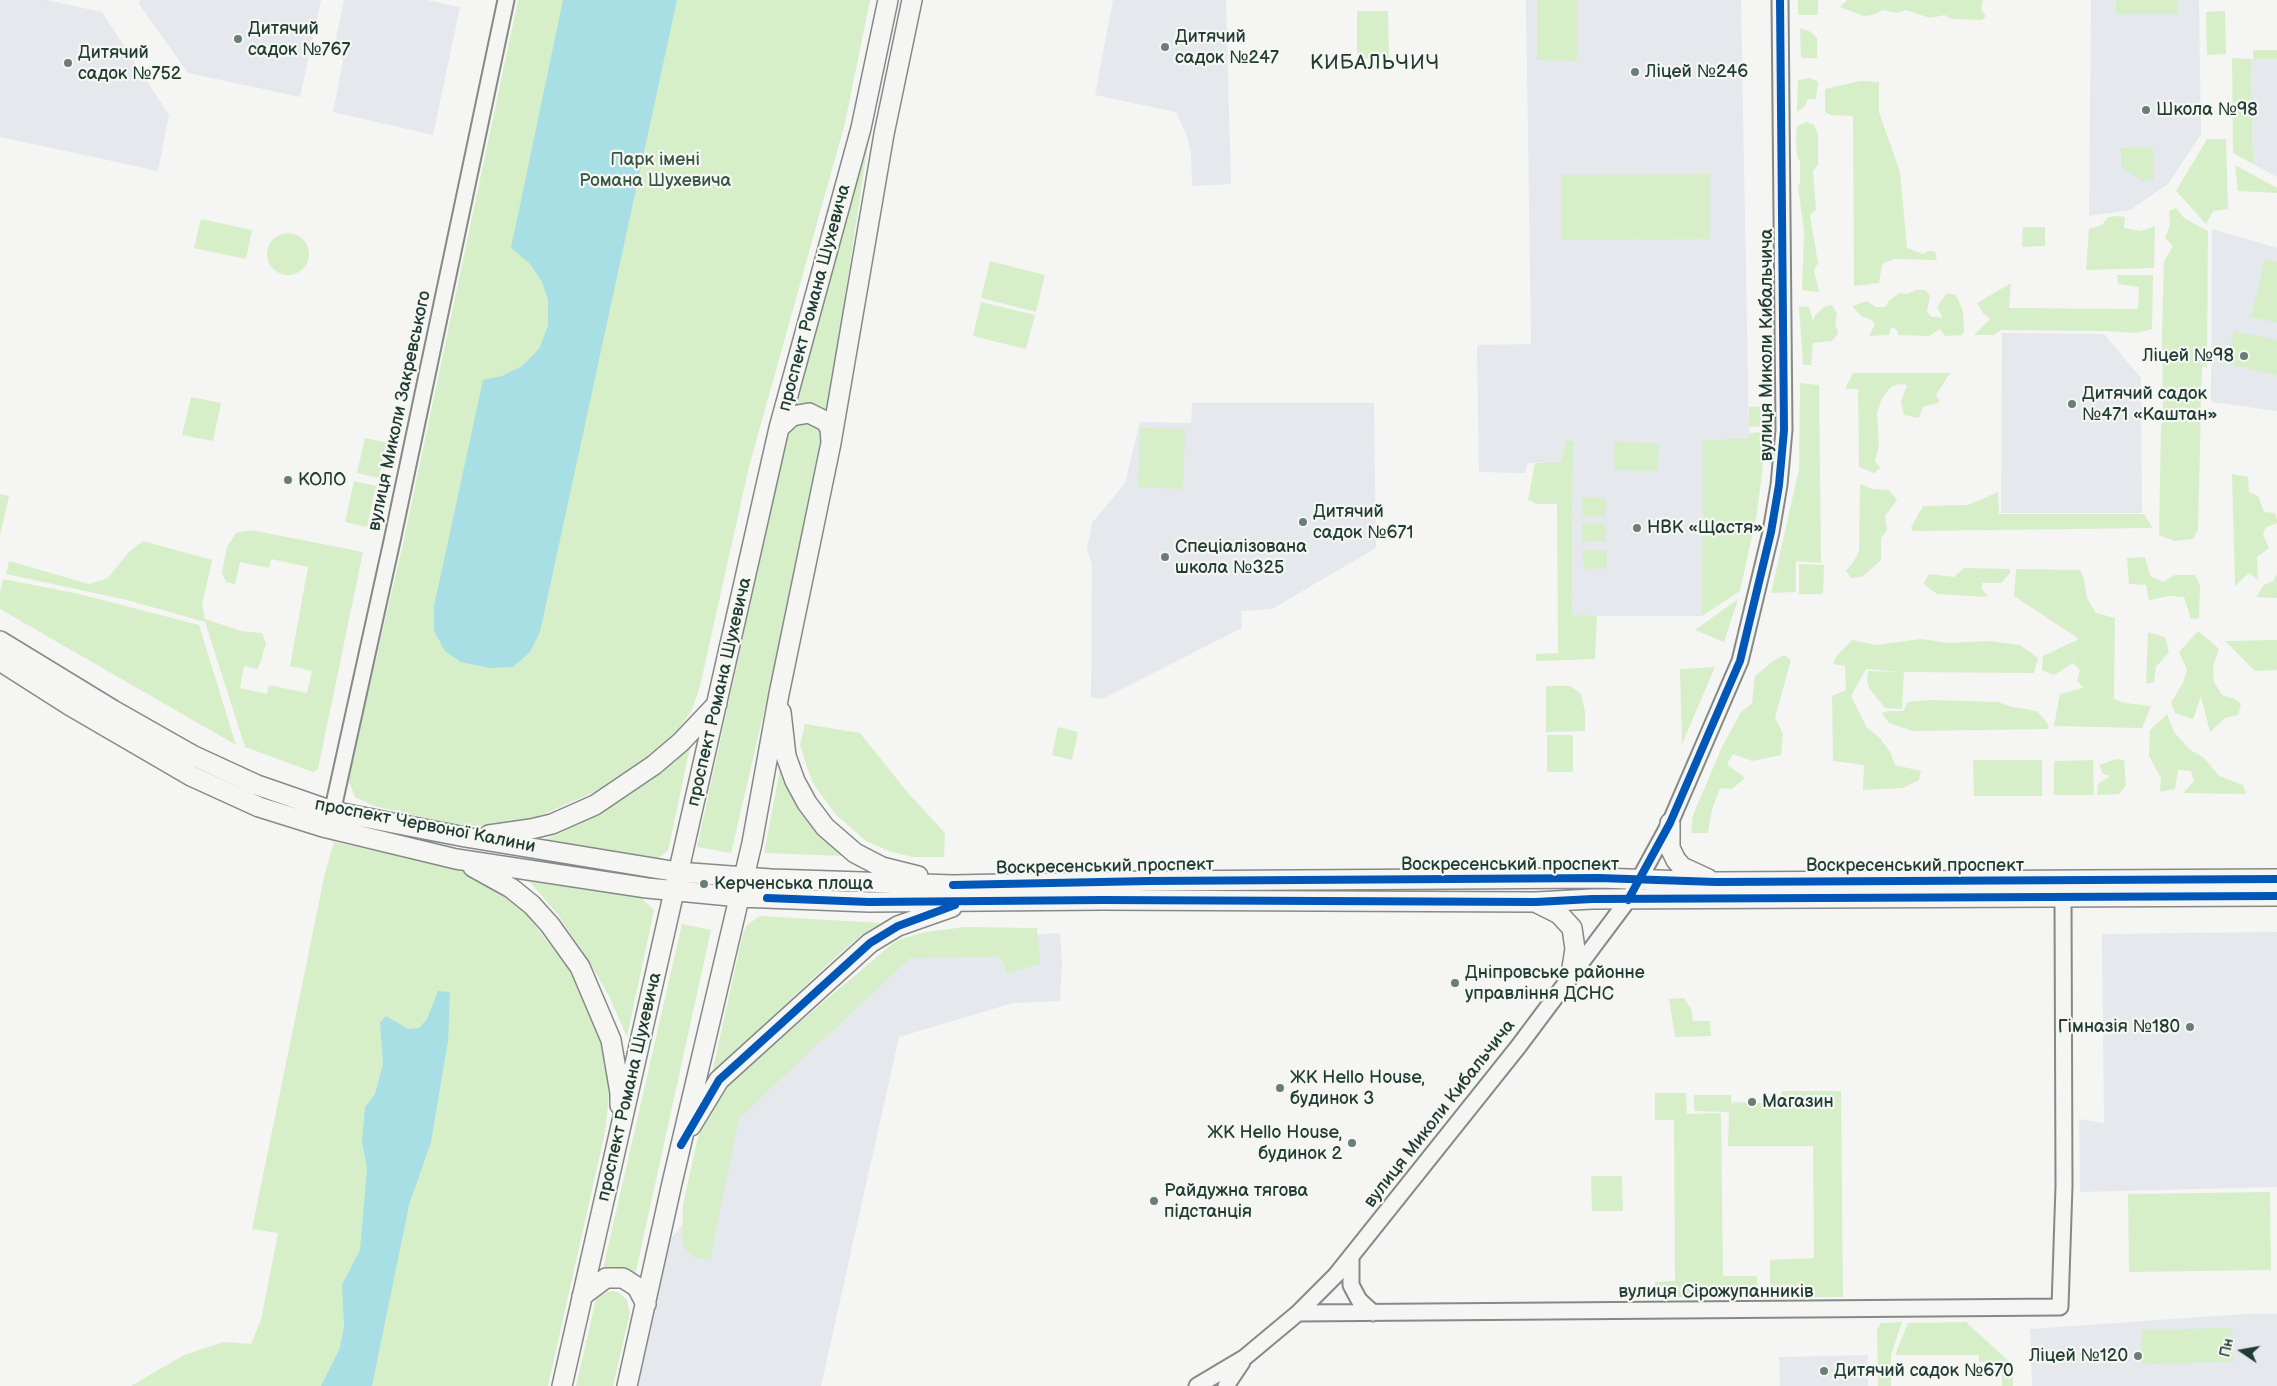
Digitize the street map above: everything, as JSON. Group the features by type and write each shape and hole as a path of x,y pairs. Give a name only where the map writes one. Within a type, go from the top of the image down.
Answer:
{"main road":[{"name":"проспект Романа Шухевича","path":"562,1386 779,428 861,128 888,0"},
{"name":"проспект Романа Шухевича","path":"627,1386 681,1144 740,897 779,694 831,443 884,134 912,0"},
{"path":"779,428 792,416 809,413 825,421 830,428 831,443"},
{"name":"проспект Червоної Калини","path":"0,641 113,710 194,756 330,820 456,859 674,890"},
{"name":"проспект Червоної Калини","path":"0,661 76,710 192,776 259,806 330,820 465,837 678,872"},
{"path":"779,694 786,756 795,781 807,803 825,826 855,853 882,867 953,885"},
{"path":"465,837 531,830 552,824 595,805 654,765 681,742 718,703"},
{"path":"1670,823 1670,848 1676,860 1682,867 1716,882"},
{"path":"456,859 491,875 532,905 550,925 580,967 611,1040 620,1093 620,1135"},
{"path":"678,872 744,877"},
{"name":"Воскресенський проспект","path":"744,877 953,885 1166,881 1599,878 1639,881 1716,882 2277,879"},
{"path":"674,890 740,897"},
{"name":"Воскресенський проспект","path":"740,897 869,902 1536,902 2277,896"},
{"path":"681,1144 719,1080 870,943 898,926 968,901"},
{"path":"1536,902 1559,914 1572,928 1575,949 1571,974"},
{"path":"582,1296 606,1278 623,1278 637,1286 646,1304"}],"street":[{"name":"вулиця Миколи Закревського","path":"330,820 392,541 506,0"},
{"name":"вулиця Миколи Кибальчича","path":"1197,1386 1244,1358 1298,1313 1336,1275 1518,1047 1628,900 1639,881 1670,823 1740,661 1771,532 1779,486 1784,430 1780,0"},
{"name":"вулиця Сірожупанників","path":"1298,1313 2060,1307 2064,1186 2063,897"},
{"path":"1351,1256 1351,1285 1359,1300 1372,1313"},
{"name":"вулиця Миколи Кибальчича","path":"1226,1386 1244,1358"}],"shaded area":[{"name":"Дитячий садок №752","path":"0,0 46,0 102,12 169,115 158,171 0,137"},
{"name":"Дитячий садок №767","path":"140,0 321,0 300,97 188,73 139,4"},
{"path":"344,0 426,0 460,7 433,135 333,112 343,61 335,43"},
{"name":"Дитячий садок №247","path":"1113,0 1226,0 1231,184 1192,186 1191,153 1187,136 1176,112 1095,95"},
{"path":"1526,0 1741,0 1749,438 1703,440 1702,616 1572,616 1573,441 1566,440 1561,462 1528,463 1525,473 1479,472 1477,345 1531,344"},
{"name":"Школа №98","path":"2091,0 2199,0 2201,134 2168,184 2130,210 2089,216"},
{"path":"2251,59 2277,59 2277,177 2253,164"},
{"name":"Ліцей №98","path":"2212,229 2277,248 2277,411 2211,402"},
{"name":"Дитячий садок №471 «Каштан»","path":"2002,333 2104,334 2141,378 2142,513 2001,513"},
{"path":"1192,403 1374,403 1376,548 1272,609 1241,611 1242,628 1102,699 1091,697 1092,564 1087,550 1092,523 1125,483 1140,422 1191,423"},
{"name":"Гімназія №180","path":"2277,932 2277,1187 2080,1192 2079,1119 2104,1123 2102,934"},
{"path":"1060,933 1062,960 1060,1001 1013,1003 899,1037 821,1386 636,1386 668,1242 687,1219 710,1123 912,941"},
{"name":"Ліцей №120","path":"2245,1314 2277,1314 2277,1386 2032,1386 2030,1329"},
{"name":"Дитячий садок №670","path":"1868,1355 1868,1386 1780,1386 1779,1357"}],"green space":[{"name":"Парк імені Романа Шухевича","path":"518,0 870,0 845,123 749,467 700,686 692,710 675,734 654,753 599,790 530,820 496,827 457,825 374,806 355,797 348,779 402,548"},
{"path":"1537,0 1578,0 1577,61 1537,60"},
{"path":"1798,0 1818,0 1818,15 1798,15"},
{"path":"1847,0 1983,0 1981,9 1986,16 1982,20 1951,19 1945,15 1930,18 1906,10 1897,13 1883,10 1873,15 1864,16 1840,7"},
{"path":"2116,0 2178,0 2177,14 2116,14"},
{"path":"1357,11 1388,11 1389,58 1357,59"},
{"path":"2225,11 2226,54 2207,55 2206,12"},
{"path":"1800,28 1809,31 1817,38 1817,58 1801,58"},
{"path":"2253,50 2277,50 2277,59 2253,59"},
{"path":"2232,58 2251,59 2253,164 2233,153"},
{"path":"1810,78 1818,82 1816,99 1808,99 1805,106 1797,112 1798,80"},
{"path":"1860,81 1879,82 1879,112 1900,172 1907,248 1923,254 1928,251 1935,252 1937,260 1894,259 1882,264 1879,283 1854,286 1853,116 1830,115 1825,112 1825,89"},
{"path":"1806,122 1814,125 1818,134 1818,164 1813,171 1816,210 1810,215 1818,263 1814,270 1819,292 1802,290 1804,232 1798,186 1800,183 1800,162 1797,156 1796,140 1797,126"},
{"path":"869,137 828,411 812,403 793,406"},
{"path":"2207,139 2226,139 2228,209 2213,211 2206,224 2176,191"},
{"path":"2121,148 2153,148 2154,180 2143,181 2121,167"},
{"path":"2235,165 2277,188 2277,193 2238,191"},
{"path":"1710,174 1710,239 1562,240 1562,175"},
{"path":"2176,208 2184,218 2208,231 2207,368 2202,366 2198,529 2193,539 2174,541 2159,535 2161,427 2163,413 2162,332 2164,261 2173,246 2165,238 2170,224 2169,211"},
{"path":"2108,217 2125,217 2124,228 2141,231 2155,226 2154,268 2086,270 2089,229 2102,225"},
{"path":"201,219 252,230 246,259 194,248"},
{"path":"2023,227 2045,227 2045,246 2022,247"},
{"path":"288,233 303,239 309,254 303,269 288,275 273,269 267,254 273,239"},
{"path":"2265,259 2277,262 2277,323 2251,317"},
{"path":"990,261 1045,275 1036,312 981,298"},
{"path":"2117,275 2153,275 2152,329 2137,333 2001,330 1994,335 1974,335 1990,319 1983,313 1977,303 2011,283 2009,308 2138,309 2139,287 2118,284"},
{"path":"1916,290 1925,290 1930,295 1927,312 1932,317 1943,318 1937,307 1947,293 1956,295 1963,311 1964,330 1962,335 1945,336 1940,329 1929,336 1899,335 1895,328 1891,328 1889,335 1869,336 1875,324 1870,319 1861,316 1852,306 1867,301 1876,307 1885,307 1899,293 1907,294"},
{"path":"981,302 1035,315 1026,349 973,336"},
{"path":"1832,305 1837,314 1835,323 1838,334 1832,341 1813,343 1811,365 1803,365 1799,306 1809,307 1813,321 1815,315 1824,307"},
{"path":"2234,331 2277,340 2277,375 2227,364"},
{"path":"1853,373 1950,373 1936,395 1940,402 1923,407 1919,418 1904,415 1901,402 1907,385 1899,384 1891,387 1882,398 1877,413 1879,444 1875,461 1880,468 1874,473 1859,467 1858,389 1845,389"},
{"path":"1800,383 1819,385 1821,563 1796,561 1796,592 1771,593 1799,469"},
{"path":"191,397 221,403 213,441 182,435"},
{"path":"1762,406 1768,412 1768,426 1749,427 1749,407"},
{"path":"804,421 815,425 822,434 823,440 778,652 731,853 697,847 789,429 793,425"},
{"path":"1140,428 1185,429 1183,489 1138,487"},
{"path":"1767,432 1757,513 1740,591 1702,616 1703,440 1749,438 1749,433"},
{"path":"365,438 387,443 379,478 357,473"},
{"path":"1566,440 1573,441 1572,615 1597,616 1595,659 1536,661 1536,654 1558,653 1557,504 1536,504 1528,500 1535,463 1561,462"},
{"path":"1614,442 1659,443 1658,471 1614,470"},
{"path":"2232,474 2248,477 2249,492 2258,496 2264,512 2275,513 2277,519 2277,523 2266,527 2263,534 2269,548 2257,557 2258,580 2249,573 2235,586"},
{"path":"354,481 376,486 367,527 345,522"},
{"path":"1860,484 1873,489 1889,490 1897,500 1885,516 1887,530 1881,538 1881,560 1862,577 1851,578 1846,571 1859,551"},
{"path":"1998,492 1999,514 2144,514 2153,528 1913,531 1911,527 1923,506 1968,505"},
{"path":"0,494 9,496 0,536"},
{"path":"1582,498 1605,498 1606,516 1583,517"},
{"path":"1582,523 1605,523 1606,541 1582,542"},
{"path":"251,530 363,552 318,769 313,772 245,747 205,622 127,600 6,574 9,561 89,584 108,578 128,553 143,541 212,560 202,605 205,619 241,631 262,633 266,643 257,669 244,666 240,688 267,694 269,685 307,693 312,671 290,666 308,567 271,559 269,568 240,562 235,584 226,582 222,573 227,547 236,533"},
{"path":"1583,550 1607,550 1607,568 1584,569"},
{"path":"2145,557 2150,576 2163,582 2175,575 2195,575 2200,585 2199,618 2191,619 2184,597 2169,596 2149,600 2146,585 2129,584 2127,558"},
{"path":"1799,564 1824,565 1823,594 1799,594"},
{"path":"1964,568 2010,569 2010,573 2001,583 1982,583 1982,589 1988,597 1937,594 1923,584 1929,574 1954,577"},
{"path":"2016,569 2080,570 2084,579 2087,598 2096,613 2115,618 2114,699 2125,703 2151,706 2142,728 2054,726 2060,694 2083,688 2077,680 2080,670 2073,663 2054,675 2042,670 2043,656 2079,639 2014,596"},
{"path":"2277,574 2277,598 2256,597 2264,585 2273,581"},
{"path":"3,579 79,594 199,625 236,745 0,609 0,593"},
{"path":"1738,599 1724,642 1695,630"},
{"path":"2198,631 2219,649 2213,666 2214,682 2222,695 2235,699 2241,704 2238,715 2225,718 2210,732 2201,696 2193,719 2175,713 2171,702 2183,683 2187,670 2179,652"},
{"path":"2148,632 2165,637 2169,652 2156,667 2154,682 2146,684"},
{"path":"1921,639 1949,643 1989,641 2020,645 2038,658 2034,673 1904,672 1902,709 1885,708 1869,688 1867,681 1868,671 1902,672 1866,669 1851,696 1867,728 1879,737 1890,752 1895,765 1921,771 1919,780 1903,788 1863,790 1864,765 1833,761 1832,696 1846,690 1845,666 1833,664 1836,657 1852,640 1876,645"},
{"path":"2277,640 2277,670 2255,671 2225,641"},
{"path":"1784,655 1791,660 1775,718 1783,734 1781,755 1752,761 1733,754 1727,764 1745,778 1732,789 1720,788 1712,809 1708,833 1691,833 1693,815 1722,747 1741,712 1752,703 1755,676"},
{"path":"1715,667 1682,744 1680,669"},
{"path":"1546,686 1570,686 1581,694 1585,712 1585,731 1546,732"},
{"path":"1929,700 1998,702 2012,707 2037,711 2047,723 2049,729 1913,731 1889,723 1882,713 1903,711 1908,702"},
{"path":"2167,714 2174,732 2189,749 2204,758 2219,776 2243,785 2246,794 2183,793 2194,781 2191,771 2178,770 2175,789 2160,792 2161,778 2149,756 2150,730"},
{"path":"805,724 860,733 909,794 945,833 944,857 912,857 889,851 866,841 836,815 813,783 807,767 800,745"},
{"path":"1058,727 1078,732 1072,760 1052,755"},
{"path":"1547,735 1573,735 1573,772 1547,772"},
{"path":"690,748 668,851 657,859 542,841 580,822 655,776"},
{"path":"2116,759 2124,760 2126,785 2119,794 2097,795 2098,784 2110,776 2103,774 2099,765"},
{"path":"1973,760 2042,760 2042,796 1974,796"},
{"path":"2093,760 2094,795 2054,795 2054,761"},
{"path":"780,769 809,822 823,839 842,856 764,853"},
{"path":"334,842 453,868 475,875 518,903 568,969 599,1025 607,1062 609,1095 605,1132 548,1386 131,1386 184,1355 223,1342 251,1344 261,1320 278,1233 252,1229 325,873"},
{"path":"529,881 640,897 654,910 627,1037 609,996 585,955 558,915"},
{"path":"760,916 881,923 861,935 837,956 712,1073 743,933 748,924"},
{"path":"682,924 711,930 634,1280 602,1273"},
{"path":"965,927 1037,928 1040,964 1007,973 1001,957 910,958 739,1118 710,1260 699,1259 688,1253 682,1243 683,1205 697,1141 708,1112 724,1086 892,944 900,939 926,932"},
{"path":"1684,998 1691,1009 1693,1021 1710,1021 1711,1036 1675,1037 1669,999"},
{"path":"1782,1091 1841,1091 1843,1297 1770,1297 1770,1260 1814,1258 1813,1146 1728,1146 1729,1112 1694,1111 1694,1095 1731,1095 1732,1106 1734,1102 1781,1104"},
{"path":"1655,1093 1686,1093 1687,1114 1721,1113 1723,1276 1757,1276 1758,1297 1655,1297 1655,1282 1675,1281 1674,1120 1655,1120"},
{"path":"1591,1176 1622,1176 1623,1211 1592,1211"},
{"path":"2270,1192 2271,1270 2129,1272 2128,1194"},
{"path":"606,1292 618,1292 627,1300 630,1313 613,1386 576,1386 596,1299"},
{"path":"1902,1322 1891,1355 1891,1386 1878,1386 1877,1329 1881,1323"},
{"path":"1966,1322 2013,1365 2013,1386 2002,1386 2002,1362 1979,1362 1979,1355 1895,1355 1908,1323"},
{"path":"2232,1328 2233,1362 2142,1364 2141,1330"}],"water":[{"path":"563,0 677,0 540,632 530,652 513,667 489,668 461,662 445,651 434,631 434,606 483,380 502,376 522,366 539,349 548,326 548,299 541,280 530,264 511,248"},
{"path":"438,991 450,992 448,1041 431,1142 409,1205 372,1386 321,1386 340,1348 344,1326 342,1285 360,1250 367,1168 362,1142 365,1107 375,1094 383,1064 380,1023 386,1016 408,1029 419,1028 427,1019"}],"cycle path":[{"path":"1628,900 1670,823 1740,661 1771,532 1779,485 1784,430 1780,0"},
{"path":"953,885 1149,881 1599,878 1716,882 2277,879"},
{"path":"767,898 869,902 1103,900 1536,902 1592,899 2277,896"},
{"path":"681,1145 719,1080 870,943 898,926 955,905"}],"place":[{"name":"Дитячий садок №767","path":"238,39"},
{"name":"Дитячий садок №247","path":"1165,47"},
{"name":"Дитячий садок №752","path":"68,63"},
{"name":"Ліцей №246","path":"1635,72"},
{"name":"Школа №98","path":"2146,110"},
{"name":"Ліцей №98","path":"2244,356"},
{"name":"Дитячий садок №471 «Каштан»","path":"2072,404"},
{"name":"КОЛО","path":"288,480"},
{"name":"Дитячий садок №671","path":"1303,522"},
{"name":"НВК «Щастя»","path":"1637,528"},
{"name":"Спеціалізована школа №325","path":"1165,557"},
{"name":"Керченська площа","path":"704,884"},
{"name":"Дніпровське районне управління ДСНС","path":"1455,983"},
{"name":"Гімназія №180","path":"2190,1027"},
{"name":"ЖК Hello House, будинок 3","path":"1280,1088"},
{"name":"Магазин","path":"1752,1102"},
{"name":"ЖК Hello House, будинок 2","path":"1352,1143"},
{"name":"Райдужна тягова пiдстанцiя","path":"1154,1201"},
{"name":"Ліцей №120","path":"2138,1356"},
{"name":"Дитячий садок №670","path":"1824,1371"}],"district":[{"name":"КИБАЛЬЧИЧ","path":"1375,64"}]}
